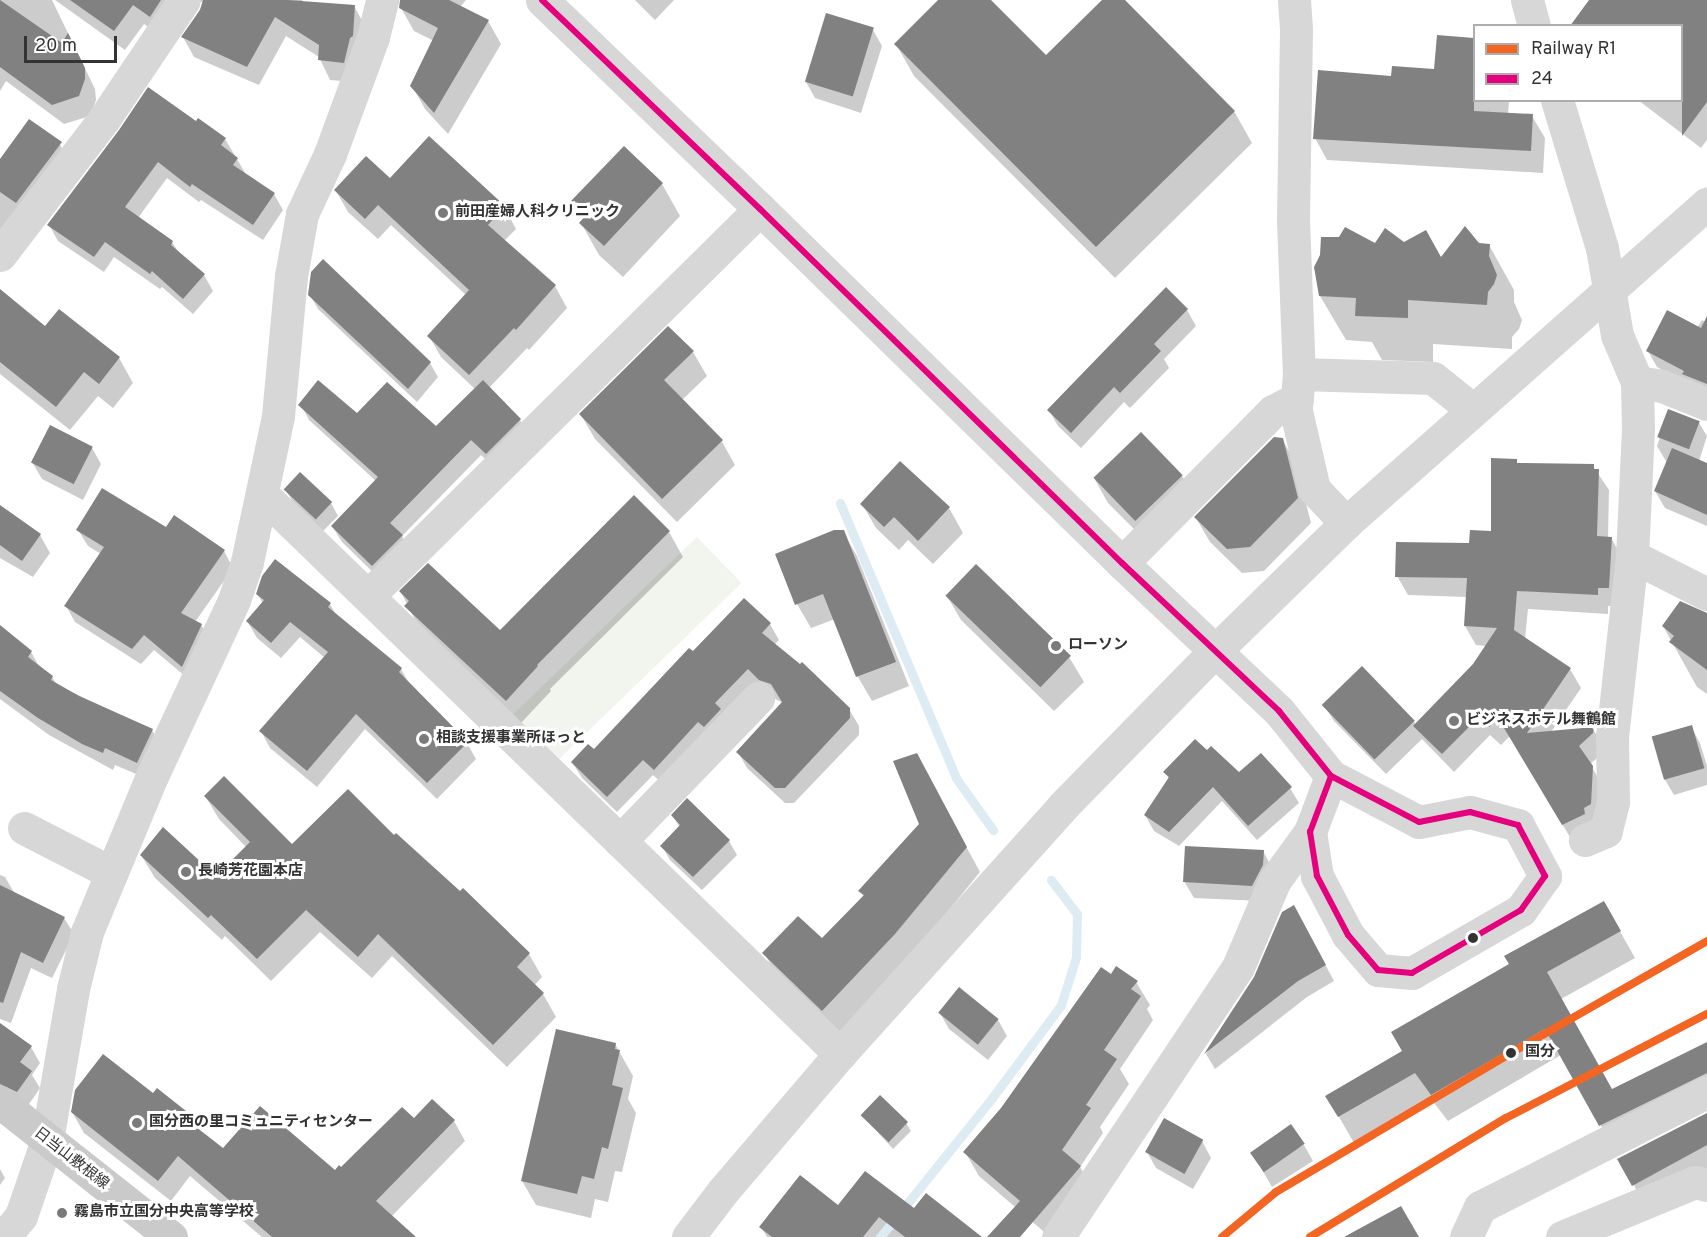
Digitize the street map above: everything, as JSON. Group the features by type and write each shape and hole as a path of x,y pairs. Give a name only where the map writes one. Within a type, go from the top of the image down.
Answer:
{"main road":[{"name":"日当山敷根線","path":"0,1102 171,1237"}],"street":[{"path":"0,255 104,119 184,0"},
{"path":"4,1237 21,1216 47,1140 87,932 110,872 234,600 247,562 278,416 291,276 302,214 330,154 373,37 382,0"},
{"path":"542,0 760,208 1214,652 1279,711 1331,776 1419,822 1470,812 1518,825 1545,876 1521,910 1412,973 1378,970 1348,935 1317,876 1310,832"},
{"path":"1294,0 1296,29 1293,220 1298,386 1296,411 1314,489 1346,523"},
{"path":"1527,0 1533,24"},
{"path":"1558,102 1602,248 1617,334 1637,382 1638,429 1632,556 1612,736 1613,802 1606,831 1585,840"},
{"path":"688,1237 723,1191 840,1054 1062,806 1346,523 1707,204"},
{"path":"369,595 760,208"},
{"path":"1122,563 1298,386 1433,378 1473,410"},
{"path":"1637,382 1662,386 1707,404"},
{"path":"262,494 369,595 840,1054"},
{"path":"1632,556 1707,594"},
{"path":"620,841 758,698"},
{"path":"1058,1237 1238,968 1275,880 1310,832 1331,776"},
{"path":"24,828 110,872"},
{"path":"1466,1237 1480,1207 1707,1092"},
{"path":"1562,1237 1695,1182 1707,1185"}],"shaded area":[{"path":"697,537 741,583 557,761 513,715"}],"building":[{"path":"0,0 62,43 68,33 85,68 85,79 79,96 52,105 0,67"},
{"path":"70,0 161,0 150,17 133,5 114,31"},
{"path":"203,0 288,0 355,5 353,36 350,38 344,63 318,60 319,45 275,17 247,67 181,37 200,10"},
{"path":"400,0 449,0 489,20 434,113 410,86 438,28 399,8"},
{"path":"938,0 991,0 1046,55 1102,0 1125,0 1235,111 1096,247 894,44"},
{"path":"1589,0 1707,0 1707,102 1682,136 1683,24 1571,24"},
{"path":"826,13 874,28 853,96 805,82"},
{"path":"1437,35 1473,38 1474,111 1533,114 1531,151 1313,139 1318,70 1391,76 1392,66 1434,69"},
{"path":"148,87 196,121 198,118 226,138 221,145 238,158 233,165 275,193 253,225 192,184 190,187 158,162 125,207 173,241 171,245 205,274 183,299 152,271 150,274 105,242 94,257 47,225 119,130"},
{"path":"29,119 62,142 16,203 0,192 0,159"},
{"path":"429,136 505,206 488,225 556,285 516,330 514,328 469,375 427,336 469,290 378,205 365,219 334,190 366,156 390,178"},
{"path":"624,146 663,183 604,246 579,223 586,215 571,201"},
{"path":"1465,226 1479,243 1490,244 1489,256 1497,275 1488,292 1487,305 1408,300 1408,318 1355,316 1356,298 1319,296 1314,267 1320,255 1321,237 1339,237 1345,227 1375,243 1385,228 1404,242 1426,230 1441,257"},
{"path":"323,259 431,362 408,389 308,295 311,272"},
{"path":"1166,287 1188,309 1154,344 1161,351 1120,393 1114,387 1071,433 1047,410"},
{"path":"0,289 45,326 59,309 120,357 99,384 84,372 56,407 0,362"},
{"path":"1667,310 1701,328 1707,316 1707,384 1682,374 1684,371 1646,351"},
{"path":"668,326 694,351 664,380 723,440 662,499 579,414"},
{"path":"318,380 357,413 387,382 436,426 483,380 521,419 486,454 471,440 390,523 403,535 372,566 331,526 378,477 298,405"},
{"path":"1668,409 1700,421 1689,449 1657,437"},
{"path":"50,425 93,447 74,484 31,462"},
{"path":"1141,432 1183,475 1135,521 1094,478"},
{"path":"1274,437 1283,438 1298,498 1250,547 1227,549 1194,517"},
{"path":"1672,448 1707,463 1707,515 1654,491"},
{"path":"1491,458 1517,459 1517,463 1594,464 1594,469 1599,469 1597,536 1612,537 1609,588 1598,588 1598,595 1517,591 1514,630 1571,668 1527,733 1594,727 1593,733 1579,746 1593,766 1591,804 1584,808 1585,814 1562,825 1498,718 1489,727 1479,717 1442,754 1413,726 1473,664 1497,628 1464,626 1467,578 1395,577 1396,542 1469,543 1470,530 1491,531"},
{"path":"900,461 950,507 918,541 894,517 884,527 860,504"},
{"path":"300,472 332,502 316,520 284,490"},
{"path":"102,488 166,527 174,515 225,550 181,613 202,624 182,667 144,635 132,649 64,606 104,547 76,530"},
{"path":"634,495 670,531 537,665 506,701 404,606 409,601 399,591 428,563 500,630"},
{"path":"0,505 41,534 22,561 0,545"},
{"path":"834,530 844,530 896,662 856,677 823,594 795,605 775,554"},
{"path":"275,559 331,603 328,607 402,668 399,672 468,742 427,783 356,714 307,771 259,731 328,652 290,622 271,643 246,621 264,600 256,594 262,576"},
{"path":"976,564 1071,656 1040,687 945,596"},
{"path":"744,598 771,623 762,633 800,664 802,662 850,708 850,718 785,788 775,788 736,752 782,702 771,684 759,680 748,669 715,703 721,709 704,727 698,722 654,770 643,760 607,797 571,762 588,744 594,749 689,648 693,651"},
{"path":"1680,601 1707,613 1707,670 1669,642 1674,636 1662,626"},
{"path":"0,625 32,651 28,657 53,676 51,680 79,696 153,729 137,763 105,748 103,753 82,744 38,718 0,691"},
{"path":"1362,666 1415,721 1375,760 1322,705"},
{"path":"1692,725 1704,768 1664,780 1652,737"},
{"path":"1195,739 1207,750 1211,746 1239,772 1261,753 1292,787 1248,826 1213,787 1169,832 1144,815 1169,777 1163,772"},
{"path":"917,753 967,847 895,934 822,1011 762,953 798,916 822,938 864,895 858,891 919,824 893,761"},
{"path":"224,776 292,844 348,789 394,835 396,833 460,891 463,888 530,953 517,967 544,993 493,1045 378,934 358,957 306,910 257,959 211,915 208,918 140,855 163,827 216,876 250,842 204,796"},
{"path":"687,798 730,840 693,877 660,846 680,825 671,815"},
{"path":"1185,846 1264,850 1263,865 1252,886 1183,882"},
{"path":"0,885 65,917 43,963 21,952 3,1003 0,1002"},
{"path":"1604,901 1621,931 1547,972 1612,1089 1707,1042 1707,1073 1599,1126 1545,1029 1431,1095 1415,1073 1338,1117 1325,1096 1402,1051 1391,1032 1509,964 1504,956"},
{"path":"1294,905 1326,965 1298,981 1204,1054 1254,977 1282,912"},
{"path":"1116,966 1138,981 1131,989 1141,996 1104,1050 1117,1059 1086,1105 1091,1108 1062,1150 1081,1166 1020,1237 987,1237 1020,1201 963,1152 1001,1108 1101,967 1111,974"},
{"path":"959,987 999,1019 978,1045 938,1013"},
{"path":"0,1023 32,1046 20,1062 32,1071 17,1092 0,1084"},
{"path":"556,1029 616,1043 615,1049 620,1050 612,1085 623,1088 608,1149 602,1147 594,1179 582,1176 577,1194 521,1181"},
{"path":"103,1054 153,1093 157,1088 186,1111 182,1116 223,1148 260,1106 335,1170 339,1165 341,1167 402,1107 414,1118 432,1099 455,1120 376,1201 416,1237 272,1237 178,1156 158,1181 71,1112 75,1090"},
{"path":"880,1095 908,1122 889,1142 861,1115"},
{"path":"1707,1113 1707,1145 1632,1186 1617,1159"},
{"path":"1164,1118 1203,1140 1184,1174 1145,1152"},
{"path":"1291,1124 1305,1144 1264,1172 1250,1153"},
{"path":"865,1171 914,1208 926,1193 982,1237 905,1237 879,1217 863,1237 772,1237 759,1227 800,1175 838,1205"},
{"path":"1401,1206 1419,1237 1344,1237"}],"waterway":[{"path":"840,503 956,778 993,830"},
{"path":"880,1237 992,1098 1061,1005 1076,957 1077,914 1051,880"}],"rail line":[{"name":"R1","path":"1222,1237 1276,1192 1511,1053 1707,941"},
{"name":"R1","path":"1310,1237 1506,1118 1707,1014"}],"transit line":[{"name":"24","path":"542,0 760,209 1122,563 1279,711 1331,776 1419,822 1470,812 1518,825 1545,876 1521,910 1412,973 1378,970 1348,935 1317,876 1310,832 1331,776"}],"place":[{"name":"前田産婦人科クリニック","path":"443,213"},
{"name":"ローソン","path":"1056,646"},
{"name":"ビジネスホテル舞鶴館","path":"1454,721"},
{"name":"相談支援事業所ほっと","path":"424,739"},
{"name":"長崎芳花園本店","path":"186,872"},
{"name":"国分","path":"1511,1053"},
{"name":"国分西の里コミュニティセンター","path":"137,1123"},
{"name":"霧島市立国分中央高等学校","path":"62,1213"}]}
